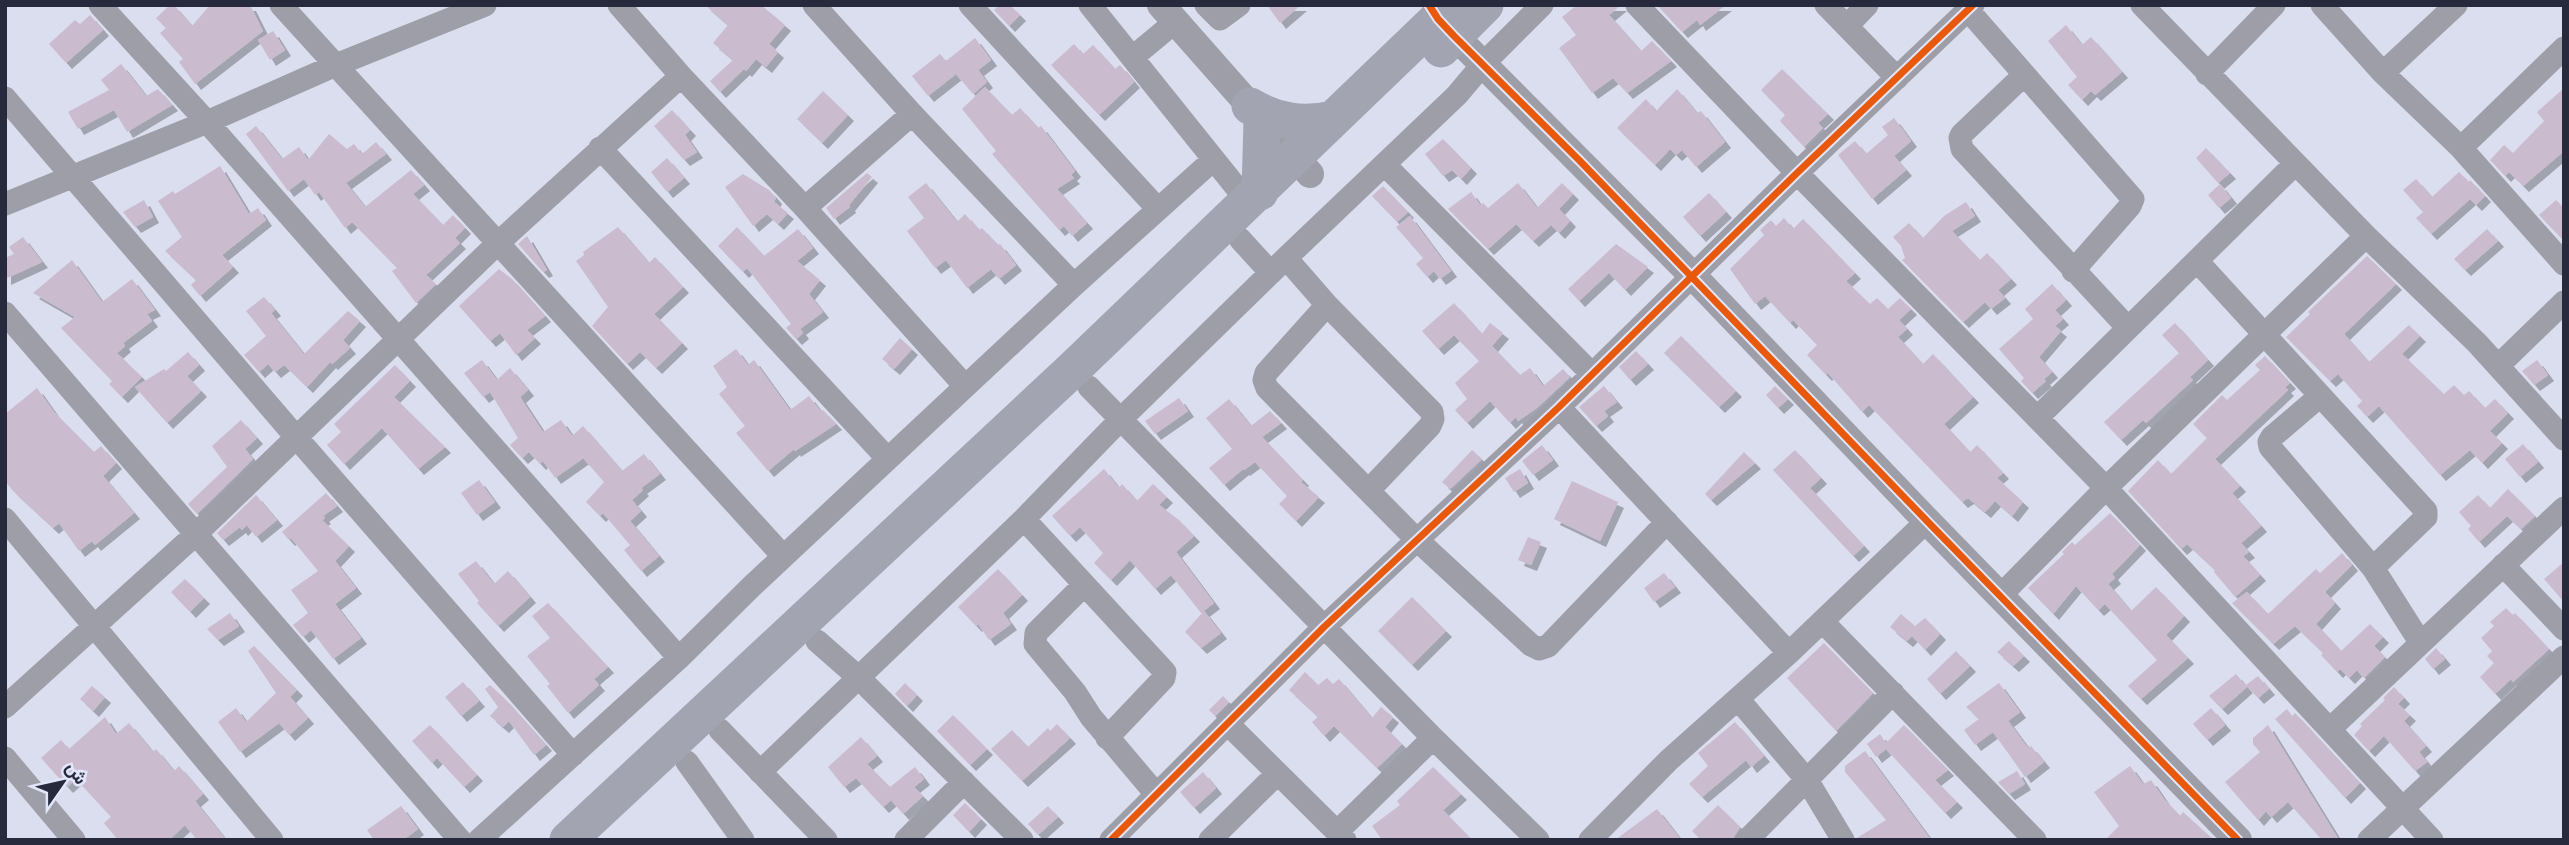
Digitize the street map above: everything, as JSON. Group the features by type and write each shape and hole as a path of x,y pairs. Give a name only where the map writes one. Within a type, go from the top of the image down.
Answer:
{"highway":[{"path":"568,840 977,460 1254,197 1302,165 1333,119 1443,16 1485,5"},
{"path":"603,840 1089,387 1240,239 1302,165 1443,16"},
{"path":"1254,197 1256,113 1290,122 1312,123 1333,119"}],"street":[{"path":"100,5 207,122 679,658"},
{"path":"281,5 783,556"},
{"path":"619,5 965,386"},
{"path":"814,5 912,114 1074,285"},
{"path":"970,5 1158,209"},
{"path":"1090,5 1213,160 1254,197"},
{"path":"1206,5 1220,19 1239,5"},
{"path":"760,772 1024,519 1121,419 1278,265 1457,95 1483,64 1542,5"},
{"path":"1637,5 1797,173 2106,488 2432,840"},
{"path":"1826,5 1898,78"},
{"path":"1847,26 1867,5"},
{"path":"2142,5 2366,236 2498,366 2564,439"},
{"path":"2207,74 2274,5"},
{"path":"2322,5 2383,73 2461,148 2564,264"},
{"path":"2383,73 2456,5"},
{"path":"5,204 207,122 474,7"},
{"path":"1111,840 1324,627 1559,407 1797,173 1970,8 2023,75 2133,199 2130,206 2073,271"},
{"path":"1133,57 1168,14 1302,165"},
{"path":"1443,16 1483,64 1693,276 2001,595 2229,837"},
{"path":"2461,148 2564,48"},
{"path":"2023,75 1962,134 1962,149 2128,328"},
{"path":"5,707 196,534 498,243 681,76"},
{"path":"5,99 573,755"},
{"path":"805,208 912,114"},
{"path":"600,148 887,458"},
{"path":"479,840 679,658 887,458 1213,160"},
{"path":"1385,164 1592,374"},
{"path":"2037,418 2295,164"},
{"path":"2001,595 2106,488 2366,236"},
{"path":"1240,239 1278,265 1327,305 1432,412 1430,426 1370,490"},
{"path":"2198,262 2427,514 2373,568"},
{"path":"2498,366 2564,302"},
{"path":"1327,305 1266,373 1264,380 1267,388 1416,539 1531,645 1544,648 1667,522"},
{"path":"5,313 460,840"},
{"path":"1089,387 1433,738 1538,840"},
{"path":"2320,396 2272,437 2270,447 2373,568 2420,642"},
{"path":"1559,407 1789,653"},
{"path":"2330,729 2564,508"},
{"path":"5,519 272,840"},
{"path":"1024,519 1163,669 1165,675 1107,737"},
{"path":"1591,840 1669,760 1823,622 1927,521"},
{"path":"2503,565 2564,629"},
{"path":"1084,585 1036,633 1035,644 1069,684 1107,737 1156,794"},
{"path":"1823,622 2035,840"},
{"path":"817,641 858,677 1022,840"},
{"path":"2369,840 2564,657"},
{"path":"1747,840 1892,693"},
{"path":"1738,699 1807,780 1841,839"},
{"path":"1228,724 1341,836 1433,738"},
{"path":"720,730 826,840"},
{"path":"5,758 74,840"},
{"path":"687,762 743,840"},
{"path":"1210,840 1277,774"},
{"path":"906,840 964,782"}],"building":[{"path":"170,5 174,5 192,26 210,5 250,5 263,31 195,84 179,62 183,59 160,33 166,28 156,18"},
{"path":"705,5 761,5 785,25 769,44 778,52 766,67 756,59 720,92 710,81 733,60 713,43 728,25"},
{"path":"999,5 1010,5 1020,15 1009,26 994,10"},
{"path":"1267,5 1301,5 1280,23"},
{"path":"1577,5 1621,5 1609,15 1641,51 1652,41 1671,61 1627,93 1613,78 1592,93 1559,48 1576,35 1562,17"},
{"path":"1657,5 1726,5 1700,25 1697,20 1682,32"},
{"path":"90,15 103,30 66,63 49,44 75,20 80,24"},
{"path":"2066,25 2082,45 2091,37 2122,72 2095,95 2091,91 2082,100 2068,85 2077,77 2048,41"},
{"path":"273,31 285,50 270,60 258,40"},
{"path":"975,38 991,60 978,70 987,82 973,94 956,74 928,96 912,76 940,54 946,61"},
{"path":"1074,44 1083,54 1093,45 1115,69 1120,65 1134,82 1099,115 1051,65"},
{"path":"121,64 146,96 158,89 172,105 127,132 114,110 78,129 68,112 109,90 101,80"},
{"path":"1782,69 1828,114 1818,123 1823,128 1804,147 1780,121 1785,115 1761,90"},
{"path":"985,87 1012,115 1020,108 1038,128 1041,126 1075,171 1071,175 1074,178 1057,189 1087,223 1072,236 1064,226 1059,230 992,154 996,151 962,109"},
{"path":"2564,88 2564,151 2523,186 2509,172 2505,176 2490,160 2504,145 2513,153 2544,121 2537,112"},
{"path":"1677,89 1697,113 1701,111 1725,142 1696,167 1682,150 1676,155 1670,149 1655,165 1617,128 1646,99 1656,111"},
{"path":"823,91 848,115 822,143 797,119"},
{"path":"672,110 690,130 685,135 697,152 684,160 654,126"},
{"path":"1894,118 1911,141 1894,156 1906,170 1872,199 1838,155 1855,141 1866,154 1888,135 1882,127"},
{"path":"256,126 282,159 299,147 308,160 329,134 347,149 354,144 362,154 376,142 386,154 346,183 365,207 411,170 424,185 413,194 443,225 453,215 465,228 455,238 460,243 426,275 436,284 416,303 392,271 397,268 352,222 345,228 319,192 315,195 304,179 288,191 246,134"},
{"path":"1443,139 1471,168 1461,179 1452,170 1443,176 1425,154"},
{"path":"2206,148 2230,173 2218,183 2196,158"},
{"path":"667,158 684,178 667,192 651,172"},
{"path":"220,166 249,214 258,208 266,220 222,255 233,267 200,296 191,285 196,280 165,251 182,237 158,201 173,191 175,194"},
{"path":"2459,172 2485,196 2476,205 2470,199 2431,234 2416,218 2423,212 2403,190 2416,179 2432,197"},
{"path":"867,173 872,177 850,207 834,219 826,208"},
{"path":"743,174 769,190 776,198 774,202 788,213 778,224 767,214 753,226 725,187"},
{"path":"926,183 957,222 965,214 979,230 982,228 1000,244 1016,265 999,279 991,269 967,288 946,260 935,268 907,231 924,218 908,197"},
{"path":"1518,183 1537,208 1562,183 1573,194 1559,209 1570,221 1559,233 1551,225 1533,241 1516,224 1488,249 1448,209 1471,192 1480,205 1483,203 1488,208"},
{"path":"2220,184 2231,198 2219,208 2208,195"},
{"path":"1383,186 1408,212 1397,222 1372,196"},
{"path":"1709,193 1726,212 1700,236 1683,217"},
{"path":"144,200 153,217 135,227 123,212"},
{"path":"2556,200 2564,208 2564,241 2539,215"},
{"path":"1966,202 1975,216 1952,231 1980,260 1987,253 2011,279 1998,290 2005,298 1991,309 1985,302 1963,322 1902,260 1905,258 1901,246 1893,237 1909,223 1923,238 1944,216"},
{"path":"1410,216 1451,271 1440,279 1434,271 1427,277 1416,264 1423,258 1396,227"},
{"path":"1784,218 1793,229 1803,219 1855,273 1846,281 1870,304 1877,298 1888,309 1900,298 1911,309 1899,320 1907,329 1898,337 1923,364 1933,354 1973,397 1944,424 1970,452 1977,445 2003,473 1997,478 2023,502 2012,516 1995,501 1985,512 1968,498 1962,502 1869,405 1862,412 1828,373 1826,375 1807,355 1817,345 1793,320 1790,323 1765,296 1755,304 1730,269 1764,235 1760,230 1771,220 1776,226"},
{"path":"618,227 649,263 655,257 683,287 654,314 682,343 656,368 640,352 627,364 592,326 608,307 576,261 584,255 583,252"},
{"path":"737,227 764,256 798,229 813,248 797,261 820,280 809,294 823,312 800,329 803,333 796,339 786,328 791,324 747,268 743,272 718,246"},
{"path":"2487,229 2498,241 2465,270 2454,259"},
{"path":"527,236 547,270 543,272 518,244"},
{"path":"23,237 42,262 5,279 5,258 14,254 9,247"},
{"path":"1616,244 1648,267 1625,290 1609,273 1579,301 1568,289"},
{"path":"2367,256 2396,284 2344,334 2369,362 2409,325 2420,336 2402,354 2444,394 2454,385 2464,395 2469,391 2485,408 2495,399 2508,413 2490,431 2502,443 2482,463 2470,450 2440,475 2379,406 2367,417 2357,406 2362,401 2338,374 2330,381 2286,337 2310,314 2308,312"},
{"path":"72,260 102,302 132,279 155,310 147,314 152,321 123,343 125,346 117,353 142,377 122,397 109,384 112,381 61,328 75,317 33,293"},
{"path":"499,269 512,279 545,316 527,330 535,338 516,355 500,333 490,341 459,306"},
{"path":"2052,284 2066,300 2055,310 2063,319 2055,326 2061,331 2039,357 2052,372 2032,393 2021,381 2024,378 1999,349 2033,319 2025,309"},
{"path":"264,297 275,310 271,313 304,354 348,311 360,321 343,340 350,348 332,364 330,362 307,387 284,365 275,372 268,364 259,372 244,355 266,336 246,311"},
{"path":"1454,303 1482,334 1490,323 1503,333 1492,346 1520,375 1530,368 1543,386 1563,369 1570,377 1538,407 1518,421 1516,417 1510,423 1490,401 1467,423 1455,410 1467,399 1455,383 1479,361 1454,335 1438,349 1422,331"},
{"path":"2175,323 2208,360 2190,377 2193,380 2146,423 2143,420 2121,440 2104,422 2179,353 2162,335"},
{"path":"1681,336 1736,391 1719,407 1664,353"},
{"path":"900,338 912,349 894,369 882,359"},
{"path":"736,349 748,365 754,360 790,410 809,396 821,412 823,410 836,424 795,451 794,449 768,471 736,433 745,426 719,394 727,387 713,366"},
{"path":"1636,351 1648,364 1630,380 1619,367"},
{"path":"188,352 199,365 187,376 201,391 167,423 135,387 164,369 166,371"},
{"path":"2265,356 2290,383 2285,387 2288,390 2215,459 2240,486 2232,493 2261,526 2241,543 2249,552 2243,556 2260,575 2235,597 2215,570 2187,544 2181,549 2128,491 2158,460 2171,474 2207,438 2193,424 2222,395 2227,400 2260,370 2255,365"},
{"path":"482,360 497,380 510,368 528,390 520,397 543,432 561,420 572,436 583,426 622,471 644,454 660,474 641,488 643,490 632,500 641,511 630,521 659,556 641,571 624,550 630,545 603,513 600,516 586,502 604,482 584,459 555,478 543,461 540,464 529,452 522,458 510,445 518,438 490,392 483,397 464,373"},
{"path":"2537,360 2548,375 2534,385 2522,371"},
{"path":"395,365 410,381 394,397 445,447 418,469 382,428 344,464 327,445 341,432 334,424"},
{"path":"1604,386 1617,402 1604,411 1608,416 1596,426 1579,407"},
{"path":"1775,386 1788,399 1778,408 1766,395"},
{"path":"37,388 54,412 94,452 101,446 116,463 103,476 134,513 95,545 92,541 79,551 59,523 53,528 5,481 5,414"},
{"path":"1179,398 1188,411 1155,434 1145,421"},
{"path":"1229,399 1251,426 1270,411 1281,423 1262,437 1303,480 1301,482 1319,497 1296,521 1279,504 1287,496 1255,462 1224,485 1209,468 1232,449 1206,418"},
{"path":"241,420 257,438 245,449 253,459 197,514 188,504 227,467 212,446"},
{"path":"2523,444 2538,462 2520,477 2505,459"},
{"path":"1542,445 1553,460 1533,475 1522,461"},
{"path":"1472,450 1482,459 1450,489 1442,482"},
{"path":"1795,450 1821,478 1810,488 1864,546 1853,556 1773,470"},
{"path":"1744,452 1755,463 1711,500 1705,494"},
{"path":"1104,469 1119,488 1122,484 1137,501 1153,484 1167,497 1159,505 1194,536 1176,552 1214,603 1201,613 1171,575 1155,589 1130,560 1111,580 1094,563 1103,553 1080,527 1070,536 1052,516"},
{"path":"1520,469 1528,483 1514,492 1505,478"},
{"path":"479,480 495,502 477,515 461,493"},
{"path":"1572,481 1618,502 1600,541 1554,519"},
{"path":"2508,489 2535,516 2521,529 2507,516 2479,542 2468,529 2471,526 2459,512 2478,495 2490,508"},
{"path":"326,493 337,506 323,516 325,518 322,520 349,546 335,561 356,588 335,604 361,638 333,659 311,630 303,637 293,625 308,613 291,590 318,571 291,538 289,540 282,532"},
{"path":"256,495 277,520 256,537 247,525 223,540 217,533"},
{"path":"2110,513 2140,545 2112,574 2115,578 2108,584 2131,611 2156,587 2184,616 2166,635 2188,658 2141,699 2128,686 2157,660 2105,604 2098,610 2076,586 2053,614 2028,588 2064,554 2062,552 2072,542 2075,545"},
{"path":"1528,537 1541,542 1531,565 1518,560"},
{"path":"2342,553 2352,565 2325,592 2335,603 2316,624 2341,651 2370,624 2383,637 2374,646 2385,657 2364,678 2357,670 2349,678 2340,669 2337,672 2321,655 2323,653 2295,626 2273,644 2232,603 2247,592 2268,614 2316,569 2320,573"},
{"path":"476,561 494,584 508,571 530,597 498,626 477,603 479,601 458,574"},
{"path":"2564,562 2564,602 2544,579"},
{"path":"998,569 1022,595 1003,613 1011,624 989,640 978,624 976,626 958,607"},
{"path":"1664,573 1675,587 1654,602 1644,588"},
{"path":"185,579 204,598 190,612 171,592"},
{"path":"1412,597 1446,631 1412,665 1378,631"},
{"path":"548,603 608,667 594,679 599,685 568,713 547,686 550,684 527,656 550,638 532,616"},
{"path":"2506,608 2513,615 2515,613 2549,649 2513,682 2511,679 2495,694 2480,677 2494,663 2487,656 2492,651 2481,638 2494,626 2490,622"},
{"path":"1204,611 1221,633 1201,648 1185,632"},
{"path":"230,613 239,626 218,640 207,629"},
{"path":"1901,614 1915,626 1925,618 1940,634 1925,650 1912,636 1907,641 1890,627"},
{"path":"2009,641 2024,656 2013,666 1997,652"},
{"path":"1824,643 1873,693 1836,731 1787,678"},
{"path":"254,646 297,690 290,697 308,718 289,735 279,723 240,752 218,722 236,708 246,722 276,693 248,651"},
{"path":"2436,648 2445,659 2433,669 2425,659"},
{"path":"1956,651 1970,666 1940,694 1927,679"},
{"path":"1305,672 1318,685 1327,678 1333,684 1339,679 1372,718 1381,707 1393,717 1385,727 1402,744 1377,768 1334,726 1324,736 1312,722 1318,717 1289,690"},
{"path":"2236,674 2247,687 2222,709 2209,696"},
{"path":"2258,676 2269,689 2258,698 2246,685"},
{"path":"463,682 479,701 461,716 445,697"},
{"path":"905,683 917,695 907,706 895,694"},
{"path":"1999,683 2020,712 2008,721 2028,748 2031,746 2044,762 2025,777 1993,732 1975,745 1964,730 1979,719 1966,707"},
{"path":"490,685 546,745 534,755 509,721 503,727 490,716 498,707 485,689"},
{"path":"92,686 105,697 93,711 80,699"},
{"path":"2394,687 2404,698 2398,704 2410,715 2404,721 2426,746 2419,752 2427,762 2415,771 2384,736 2369,751 2354,735 2362,726 2360,724 2385,700 2383,698"},
{"path":"1223,696 1229,702 1215,716 1209,710"},
{"path":"2211,708 2225,725 2207,740 2193,724"},
{"path":"2287,709 2292,716 2295,713 2360,783 2345,798 2275,719"},
{"path":"953,715 987,749 970,765 937,731"},
{"path":"105,717 116,734 129,723 153,752 156,749 174,771 179,766 203,794 195,801 226,840 197,840 185,825 169,840 118,840 104,823 111,817 76,779 67,787 41,758 61,740 69,749"},
{"path":"1735,722 1764,756 1751,767 1746,760 1702,797 1689,784 1708,766 1698,753"},
{"path":"1057,724 1070,738 1022,781 991,749 1012,730 1028,747 1048,728 1050,731"},
{"path":"430,725 477,775 464,787 437,758 432,763 412,741"},
{"path":"1904,725 1948,770 1935,780 1957,802 1945,813 1886,749 1876,757 1867,744 1880,734 1886,743"},
{"path":"2268,725 2339,840 2322,840 2288,802 2271,817 2266,811 2258,820 2225,782 2260,752 2253,744 2253,738"},
{"path":"861,737 877,756 867,764 890,787 915,767 924,779 914,787 923,796 903,814 891,800 883,807 856,778 844,787 828,767"},
{"path":"1865,751 1931,840 1857,840 1886,820 1845,772 1845,766"},
{"path":"2130,766 2143,784 2151,780 2180,816 2183,812 2214,840 2105,840 2119,826 2094,792"},
{"path":"1433,767 1461,794 1443,810 1472,840 1382,840 1372,826 1400,805 1397,801"},
{"path":"2017,771 2025,784 2009,794 1998,782"},
{"path":"1203,772 1216,788 1194,808 1180,792"},
{"path":"965,803 981,819 969,832 953,815"},
{"path":"1718,805 1740,827 1732,840 1701,840 1692,831"},
{"path":"401,806 418,829 403,840 374,840 367,830"},
{"path":"1048,806 1058,817 1038,835 1028,824"},
{"path":"1657,809 1681,840 1615,840"}],"cycle path":[{"path":"1429,5 1454,36 1580,161 2238,840"},
{"path":"1111,840 1324,627 1559,407 1973,5"}]}
